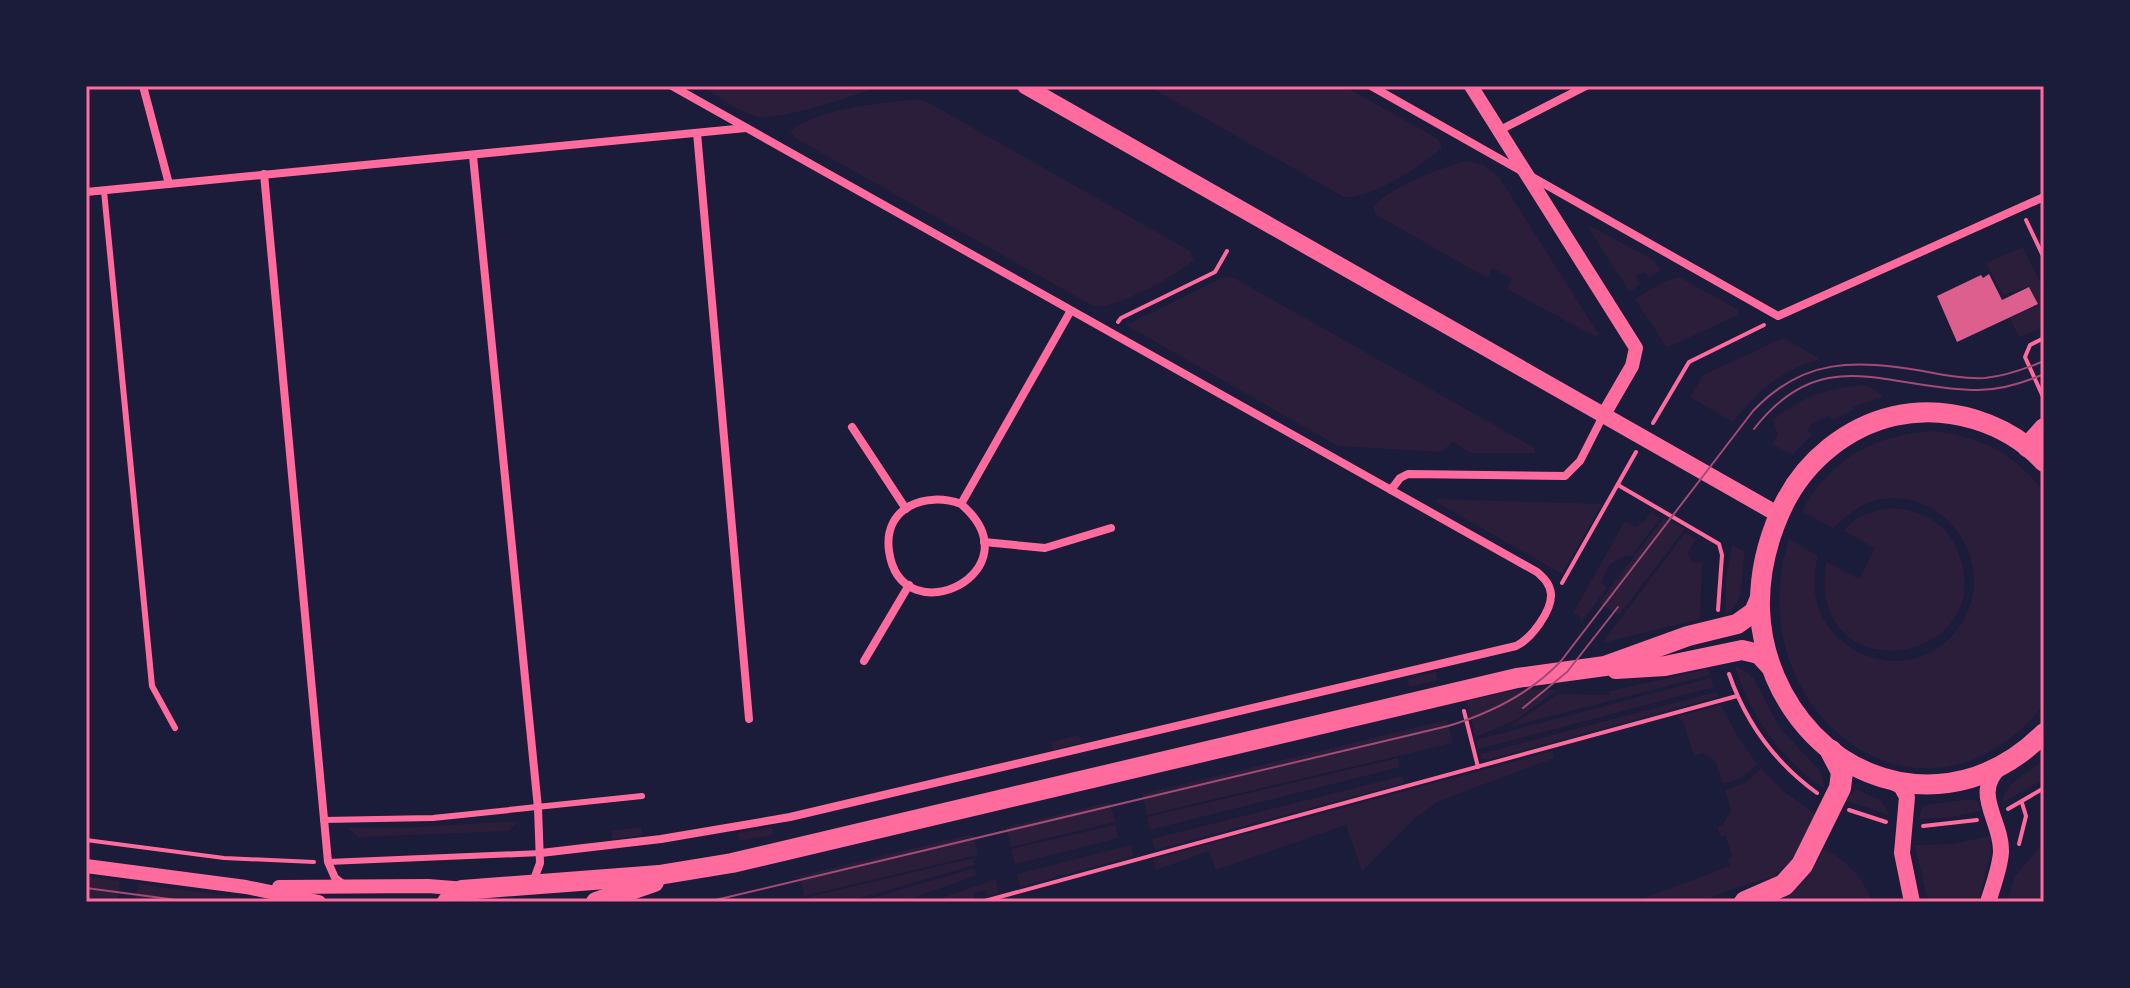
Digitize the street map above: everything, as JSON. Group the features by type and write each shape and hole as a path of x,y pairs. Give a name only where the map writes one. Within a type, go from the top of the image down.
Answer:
{"highway":[{"path":"1745,902 1784,885 1802,865 1840,788 1842,772 1831,751"}],"main road":[{"path":"1025,86 1779,515"},
{"path":"1912,902 1902,853 1907,797 1901,786 1854,766 1831,751 1798,719 1771,667 1762,632 1760,598 1765,553 1779,515 1800,477 1814,461 1849,434 1883,419 1914,413 1961,416 1993,426 2027,447 2044,462"},
{"path":"2027,447 2044,428"},
{"path":"1577,671 1605,666 1688,636 1737,624 1754,612 1760,598"},
{"path":"447,902 454,894 473,889 688,871 776,854 1517,678 1665,666 1742,650 1759,654 1771,667"},
{"path":"1890,780 1945,784 1974,777 2001,766 2044,733"},
{"path":"1988,902 2001,848 1986,789 1992,775 2001,766"},
{"path":"596,902 688,871"}],"street":[{"path":"143,86 169,184"},
{"path":"541,853 675,837 834,808 1516,646 1533,633 1549,604 1551,590 1537,572 672,86"},
{"path":"1371,86 1778,316 2044,197"},
{"path":"1391,490 1400,478 1408,474 1565,476 1580,461 1632,366 1636,348 1471,86"},
{"path":"1500,130 1586,86"},
{"path":"86,192 746,128"},
{"path":"697,133 749,719"},
{"path":"473,156 538,808 539,870 528,886"},
{"path":"264,174 323,820 324,862 335,878 349,887"},
{"path":"961,504 1070,312"},
{"path":"852,427 906,509"},
{"path":"947,499 961,504 980,527 984,542 976,571 953,590 938,593 909,585 899,575 888,548 896,520 918,501 947,499"},
{"path":"984,542 1045,548 1111,528"},
{"path":"864,661 909,585"},
{"path":"86,866 246,887 319,902"},
{"path":"246,887 428,886 473,889"}],"lane":[{"path":"104,191 152,686 175,728"},
{"path":"323,820 433,818 642,796"},
{"path":"324,862 541,853"}],"path":[{"path":"2020,208 2044,258"},
{"path":"1117,324 1121,318 1215,272 1227,251"},
{"path":"1658,414 1689,362 1778,316"},
{"path":"2044,338 2030,345 2025,357 2044,399"},
{"path":"1551,590 1561,586 1630,463"},
{"path":"1618,485 1719,544 1722,555 1719,618"},
{"path":"1726,665 1746,716 1771,752 1823,797"},
{"path":"981,902 1737,696"},
{"path":"1462,702 1478,767"},
{"path":"2003,812 2044,788"},
{"path":"1844,808 1891,823"},
{"path":"1918,826 1952,825 1983,818"},
{"path":"86,840 213,857 324,862"}],"shaded area":[{"path":"701,86 881,86 818,107 766,117 741,110"},
{"path":"1148,86 1344,86 1438,139 1442,148 1409,172 1381,187 1344,197"},
{"path":"909,100 931,104 1190,251 1194,260 1130,297 1116,303 1093,306 797,139 790,132 801,124 830,113"},
{"path":"1466,161 1484,165 1499,177 1599,335 1594,336 1507,289 1512,279 1493,268 1487,278 1375,214 1374,207 1381,200 1403,186"},
{"path":"1590,226 1652,259 1661,270 1649,278 1645,272 1636,276 1640,284 1630,292 1589,229"},
{"path":"2023,247 2044,290 2044,326 2022,337 2018,336 2010,318 2038,305 2030,286 2003,295 1986,263"},
{"path":"1224,277 1234,278 1535,448 1535,453 1471,453 1453,442 1441,452 1338,446 1126,325"},
{"path":"1679,277 1737,309 1738,313 1668,347 1635,299 1665,281"},
{"path":"1784,338 1820,359 1782,375 1751,401 1733,422 1690,397 1703,375"},
{"path":"1866,385 1884,396 1853,407 1853,410 1833,420 1830,415 1813,423 1807,431 1812,435 1792,455 1772,444 1778,435 1773,420 1794,405 1828,391"},
{"path":"1933,431 1966,437 1996,449 2033,479 2044,493 2044,704 1996,748 1945,767 1896,764 1850,743 1814,707 1789,658 1779,601 1789,539 1818,556 1815,590 1824,618 1841,640 1864,655 1891,661 1919,657 1944,644 1964,619 1973,596 1974,573 1968,551 1957,531 1941,515 1921,503 1898,498 1873,501 1856,509 1833,528 1802,511 1826,477 1857,453 1892,437"},
{"path":"1437,499 1602,504 1562,574 1436,502"},
{"path":"1892,508 1921,514 1945,530 1956,547 1965,583 1958,612 1941,633 1916,646 1888,651 1861,645 1839,628 1826,599 1824,580 1826,562 1859,579 1875,548 1844,531 1859,517"},
{"path":"1650,512 1660,518 1631,557 1627,555 1610,564 1601,582 1607,588 1581,623 1581,617 1573,613 1625,521 1635,527 1646,520"},
{"path":"1664,517 1685,529 1619,615 1599,603"},
{"path":"1685,533 1696,539 1687,554 1694,563 1702,562 1700,619 1602,643"},
{"path":"1732,545 1745,552 1742,587 1737,603 1726,615 1726,579"},
{"path":"1735,666 1754,679 1780,728 1821,772 1825,789 1794,764 1769,735 1749,703"},
{"path":"1708,669 1710,675 1509,727 1558,694 1610,695 1610,691"},
{"path":"1436,672 1438,680 1409,687 1407,679"},
{"path":"1711,678 1714,687 1478,749 1476,740"},
{"path":"1529,689 1558,690 1514,721 1475,737 1467,701"},
{"path":"1716,692 1718,697 1487,760 1482,759 1480,754"},
{"path":"1721,705 1737,736 1757,764 1741,778 1723,784 1716,761 1702,753 1694,756 1683,722 1676,717"},
{"path":"1447,720 1453,743 1147,815 1142,794"},
{"path":"1079,735 1081,743 1053,750 1051,742"},
{"path":"1553,751 1554,758 1439,801 1414,819 1362,871 1346,825 1216,870 1209,851 1156,870 1153,859"},
{"path":"1398,758 1400,767 1150,830 1147,817"},
{"path":"2044,760 2044,779 2002,803 2013,783"},
{"path":"1761,769 1782,790 1815,814 1793,859 1773,877 1700,902 1634,902 1730,866 1728,859 1732,857 1726,836 1721,837 1717,827 1723,825 1731,810 1725,790 1745,783"},
{"path":"1402,776 1404,783 1155,850 1152,839"},
{"path":"1855,789 1880,800 1890,815 1847,801"},
{"path":"1971,799 1978,802 1981,811 1946,818 1919,819 1921,809 1926,805"},
{"path":"1110,802 1115,822 1011,847 1006,827"},
{"path":"518,821 509,831 358,837 348,828 401,828"},
{"path":"1115,825 1119,838 1015,864 1011,849"},
{"path":"641,827 643,835 612,839 611,831"},
{"path":"772,827 773,835 739,841 738,833"},
{"path":"973,834 978,855 804,896 799,876"},
{"path":"1990,836 1991,851 1978,902 1928,902 1915,845 1953,844"},
{"path":"2044,843 2044,902 2007,902 2015,876"},
{"path":"1131,845 1134,856 1020,887 1017,874"},
{"path":"1824,849 1853,871 1873,902 1779,902 1808,877"},
{"path":"973,858 975,865 847,902 805,902 804,898"},
{"path":"975,868 977,875 902,902 858,902"},
{"path":"86,876 120,881 117,902 86,902"},
{"path":"996,879 999,893 988,896 986,890 974,893 975,899 968,902 930,902"},
{"path":"138,884 275,902 135,902"}],"building":[{"path":"1989,274 2002,300 2029,287 2038,304 1957,342 1937,296"}],"tram line":[{"path":"707,902 1448,726 1479,715 1523,693 1561,661 1753,411 1792,380 1811,372 1853,365 1898,367 1985,378 2015,372 2044,361"},
{"path":"1754,429 1780,402 1806,385 1832,378 1858,376 1978,390 2012,385 2044,374"},
{"path":"1523,708 1567,672 1618,607"},
{"path":"86,888 192,902"}]}
